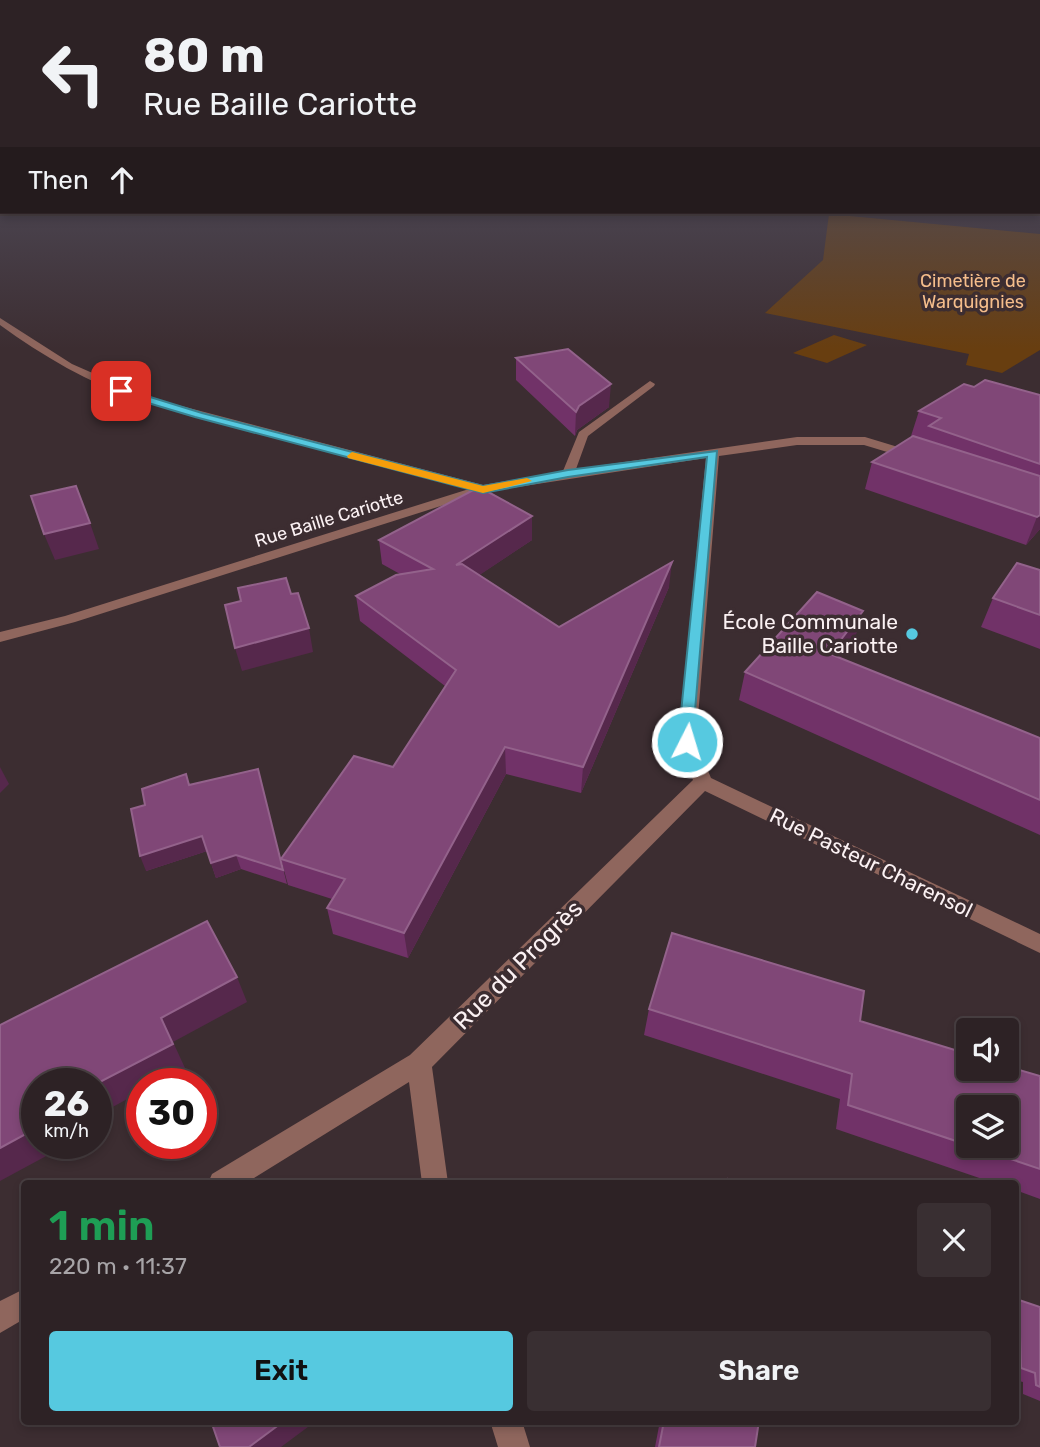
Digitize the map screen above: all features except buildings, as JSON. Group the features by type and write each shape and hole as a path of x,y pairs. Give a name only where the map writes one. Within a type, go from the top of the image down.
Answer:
{"street":[{"path":"0,321 64,366 100,384 132,395 483,489"},
{"path":"568,474 583,434 650,384"},
{"name":"Rue Baille Cariotte","path":"0,637 83,614 483,489 797,441 865,441 929,461"},
{"path":"703,782 687,742 713,453"},
{"name":"Rue Pasteur Charensol","path":"703,782 1040,944"},
{"name":"Rue du Progrès","path":"226,1180 419,1063 703,782"},
{"path":"419,1063 435,1180"},
{"path":"0,1318 21,1305"},
{"path":"507,1425 514,1447"}],"green space":[{"name":"Cimetière de Warquignies","path":"829,214 1040,234 1040,350 1002,373 966,365 969,354 765,313 823,260"},
{"path":"834,335 867,345 827,363 793,353"}],"slow traffic":[{"path":"352,456 483,489 527,481"}],"place":[{"name":"École Communale Baille Cariotte","path":"912,634"}],"route":[{"path":"121,391 199,415 483,489 713,453 687,742"}]}
